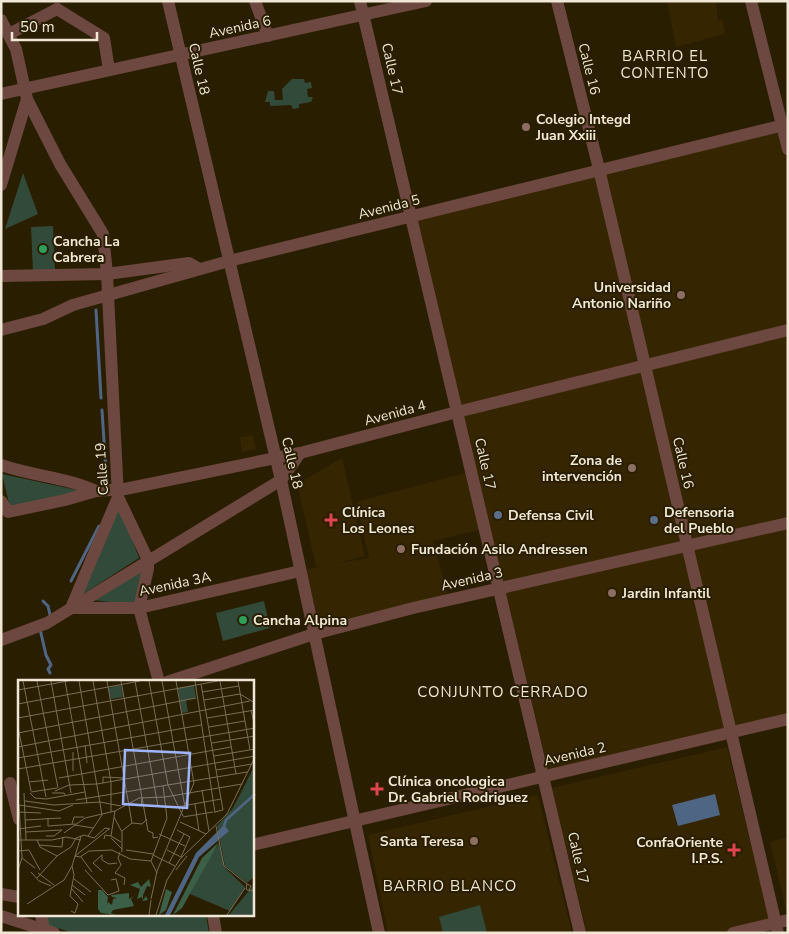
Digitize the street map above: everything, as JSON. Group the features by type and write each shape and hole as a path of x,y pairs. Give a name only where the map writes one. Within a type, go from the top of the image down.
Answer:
{"street":[{"name":"Calle 18","path":"168,1 281,480 379,933"},
{"path":"255,1 268,36"},
{"name":"Calle 17","path":"360,1 580,933"},
{"name":"Avenida 6","path":"1,94 26,94 109,70 364,16 387,6 426,1"},
{"name":"Calle 16","path":"556,1 599,169 730,733 781,925"},
{"path":"751,1 785,125 788,150"},
{"path":"9,34 58,5 104,38 109,70"},
{"name":"Calle 19","path":"1,20 16,49 26,94 60,164 103,234 121,493 148,560"},
{"path":"1,185 26,94"},
{"name":"Avenida 5","path":"1,330 43,318 73,306 229,261 785,125"},
{"path":"1,276 107,274 189,263 200,269"},
{"name":"Avenida 4","path":"5,506 65,500 100,491 121,493 300,453 788,330"},
{"path":"1,640 40,627 281,480 300,453"},
{"path":"1,465 26,474 76,483 100,491"},
{"path":"72,608 121,493"},
{"name":"Avenida 3","path":"173,680 314,634 499,588 788,523"},
{"path":"148,560 148,569 139,608 158,680"},
{"name":"Avenida 3A","path":"72,608 139,608 300,572"},
{"name":"Avenida 2","path":"254,845 788,719"},
{"path":"10,783 18,815"},
{"path":"1,894 18,897"},
{"path":"1,916 48,932"},
{"path":"41,916 48,932"},
{"path":"213,916 216,933"},
{"path":"733,933 781,925"}],"shaded area":[{"path":"667,1 716,1 718,21 723,20 725,34 676,47"},
{"name":"Zona de intervención","path":"788,129 788,719 549,774 416,217"},
{"path":"253,435 256,449 242,452 240,437"},
{"path":"342,458 365,556 338,563 369,558 356,502 465,473 479,530 433,541 448,596 320,628 306,570 322,566 316,566 297,484"},
{"path":"727,747 770,922 720,933 587,933 552,788"},
{"path":"538,795 572,933 388,933 368,835"},
{"path":"788,837 788,909 786,910 770,842"}],"green space":[{"path":"292,79 304,79 305,83 311,82 312,88 307,89 308,97 313,97 311,102 299,104 299,108 293,109 291,105 270,106 270,102 265,102 268,91 274,91 275,100 283,100 282,89"},
{"path":"23,173 38,214 5,229"},
{"name":"Cancha La Cabrera","path":"53,226 55,271 33,272 31,227"},
{"path":"2,474 86,492 12,516"},
{"path":"118,503 139,558 80,596"},
{"path":"146,565 138,606 94,600"},
{"name":"Cancha Alpina","path":"264,601 270,628 223,641 216,613"},
{"path":"480,905 487,933 443,933 439,917"},
{"path":"45,916 206,916 209,933 74,933 47,925"}],"water":[{"path":"715,794 720,815 678,826 672,805"}],"waterway":[{"path":"96,310 101,398"},
{"path":"102,410 107,488"},
{"path":"71,581 99,526"},
{"path":"43,601 48,606 50,615"},
{"path":"40,629 46,655 51,665 48,669 50,673"}],"place":[{"name":"Colegio Integd Juan Xxiii","path":"526,127"},
{"name":"Cancha La Cabrera","path":"43,249"},
{"name":"Universidad Antonio Nariño","path":"681,295"},
{"name":"Zona de intervención","path":"632,468"},
{"name":"Defensa Civil","path":"498,515"},
{"name":"Clínica Los Leones","path":"331,520"},
{"name":"Defensoria del Pueblo","path":"654,520"},
{"name":"Fundación Asilo Andressen","path":"401,549"},
{"name":"Jardin Infantil","path":"612,593"},
{"name":"Cancha Alpina","path":"243,620"},
{"name":"Clínica oncologica Dr. Gabriel Rodriguez","path":"377,789"},
{"name":"Santa Teresa","path":"474,841"},
{"name":"ConfaOriente I.P.S.","path":"734,850"}],"district":[{"name":"BARRIO EL CONTENTO","path":"665,64"},
{"name":"CONJUNTO CERRADO","path":"503,692"},
{"name":"BARRIO BLANCO","path":"450,886"}]}
